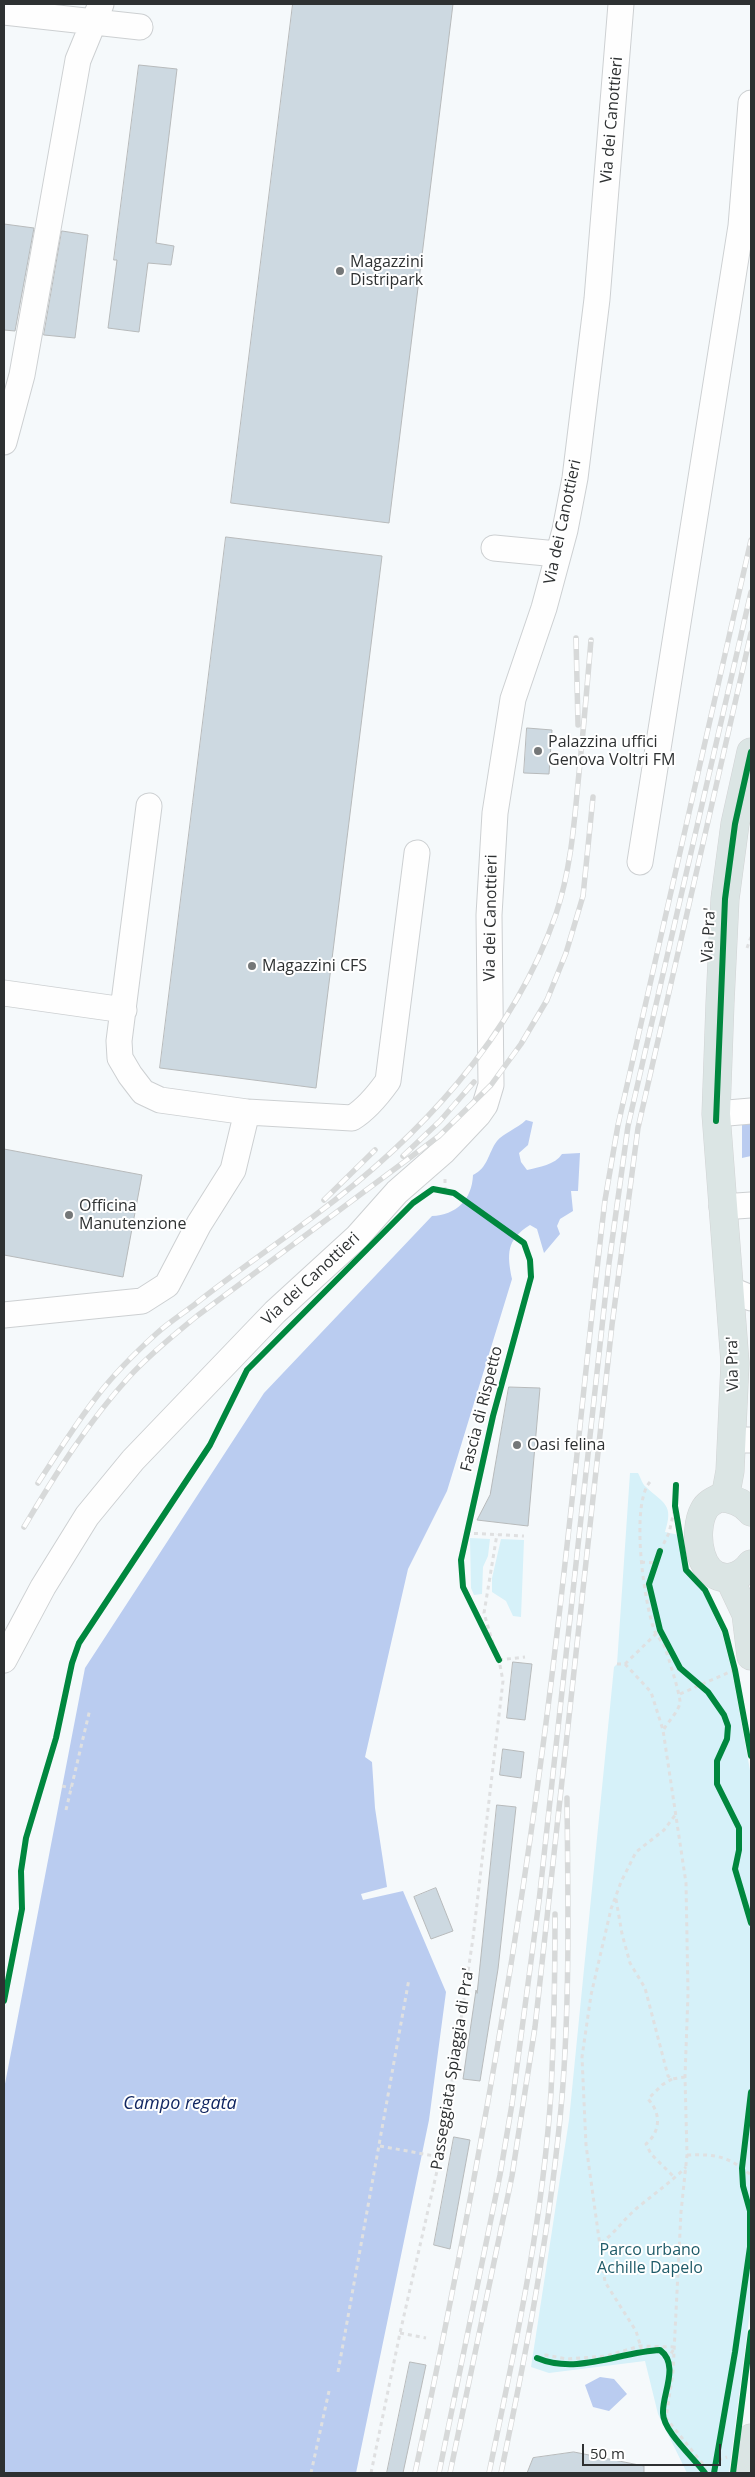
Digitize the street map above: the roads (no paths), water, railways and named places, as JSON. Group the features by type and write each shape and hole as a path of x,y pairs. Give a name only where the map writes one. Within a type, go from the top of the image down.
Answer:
{"main road":[{"name":"Via Pra'","path":"725,1498 741,1440 735,1363 740,1294 722,1208 716,1117 723,933 743,825 751,752"},
{"path":"741,1647 746,1614 745,1569 721,1578 710,1572 701,1552 700,1525 704,1509 714,1500 725,1498 744,1504 751,1512"},
{"path":"746,2431 748,2473"}],"street":[{"name":"Via dei Canottieri","path":"4,1660 43,1587 87,1516 133,1460 275,1312 357,1237 397,1192 444,1151 485,1105 491,1085 490,915 495,813 513,699 544,608 565,530 575,478 597,299 621,4"},
{"path":"4,12 98,13 140,26"},
{"path":"4,442 22,375 78,60 98,13"},
{"path":"640,862 741,226 751,103"},
{"path":"494,548 557,554"},
{"path":"148,806 119,1042 120,1058 143,1092 160,1100 247,1112 352,1118 376,1097 388,1081 417,852"},
{"path":"4,993 124,1010"},
{"path":"716,1117 751,1111"},
{"path":"4,1315 142,1301 167,1285 198,1224 233,1170 247,1112"},
{"path":"722,1208 751,1205"}],"water":[{"path":"751,1119 751,1156 742,1158 742,1120"},
{"name":"Campo regata","path":"526,1120 533,1122 528,1145 519,1153 521,1162 527,1170 551,1163 562,1154 580,1153 578,1191 571,1191 573,1211 560,1219 557,1226 560,1234 544,1253 537,1229 530,1225 516,1236 512,1242 509,1262 512,1279 447,1491 408,1569 365,1757 372,1762 375,1808 387,1887 361,1894 363,1900 403,1891 446,1992 429,2120 356,2473 4,2473 4,2089 85,1668 264,1393 432,1216 448,1213 466,1199 470,1192 473,1175 485,1164 497,1141"},
{"path":"600,2377 614,2379 627,2394 609,2411 593,2407 585,2385"}],"railway":[{"path":"415,2473 452,2294 486,2114 516,1934 551,1684 605,1200 618,1125 751,540"},
{"path":"439,2473 500,2175 512,2104 539,1901 609,1263 628,1126 751,592"},
{"path":"450,2473 512,2176 535,2027 612,1325 638,1128 751,633"},
{"path":"576,638 578,725"},
{"path":"38,1483 90,1406 125,1363 170,1322 314,1216 390,1154 458,1083 488,1044 515,1003 538,959 556,914 568,866 573,833 591,640"},
{"path":"24,1527 86,1431 114,1394 145,1360 197,1316 439,1136 491,1085 521,1044 547,1000 566,953 583,896 593,797"},
{"path":"403,1156 440,1121 474,1082"},
{"path":"324,1200 375,1150"},
{"path":"501,2473 545,2239 562,2097 567,1985 567,1798"},
{"path":"489,2473 527,2284 542,2188 551,2092 555,1914"}],"place":[{"name":"Magazzini Distripark","path":"340,271"},
{"name":"Palazzina uffici Genova Voltri FM","path":"538,751"},
{"name":"Magazzini CFS","path":"252,966"},
{"name":"Officina Manutenzione","path":"69,1215"},
{"name":"Oasi felina","path":"517,1445"}],"park label":[{"name":"Parco urbano Achille Dapelo","path":"650,2259"}]}
